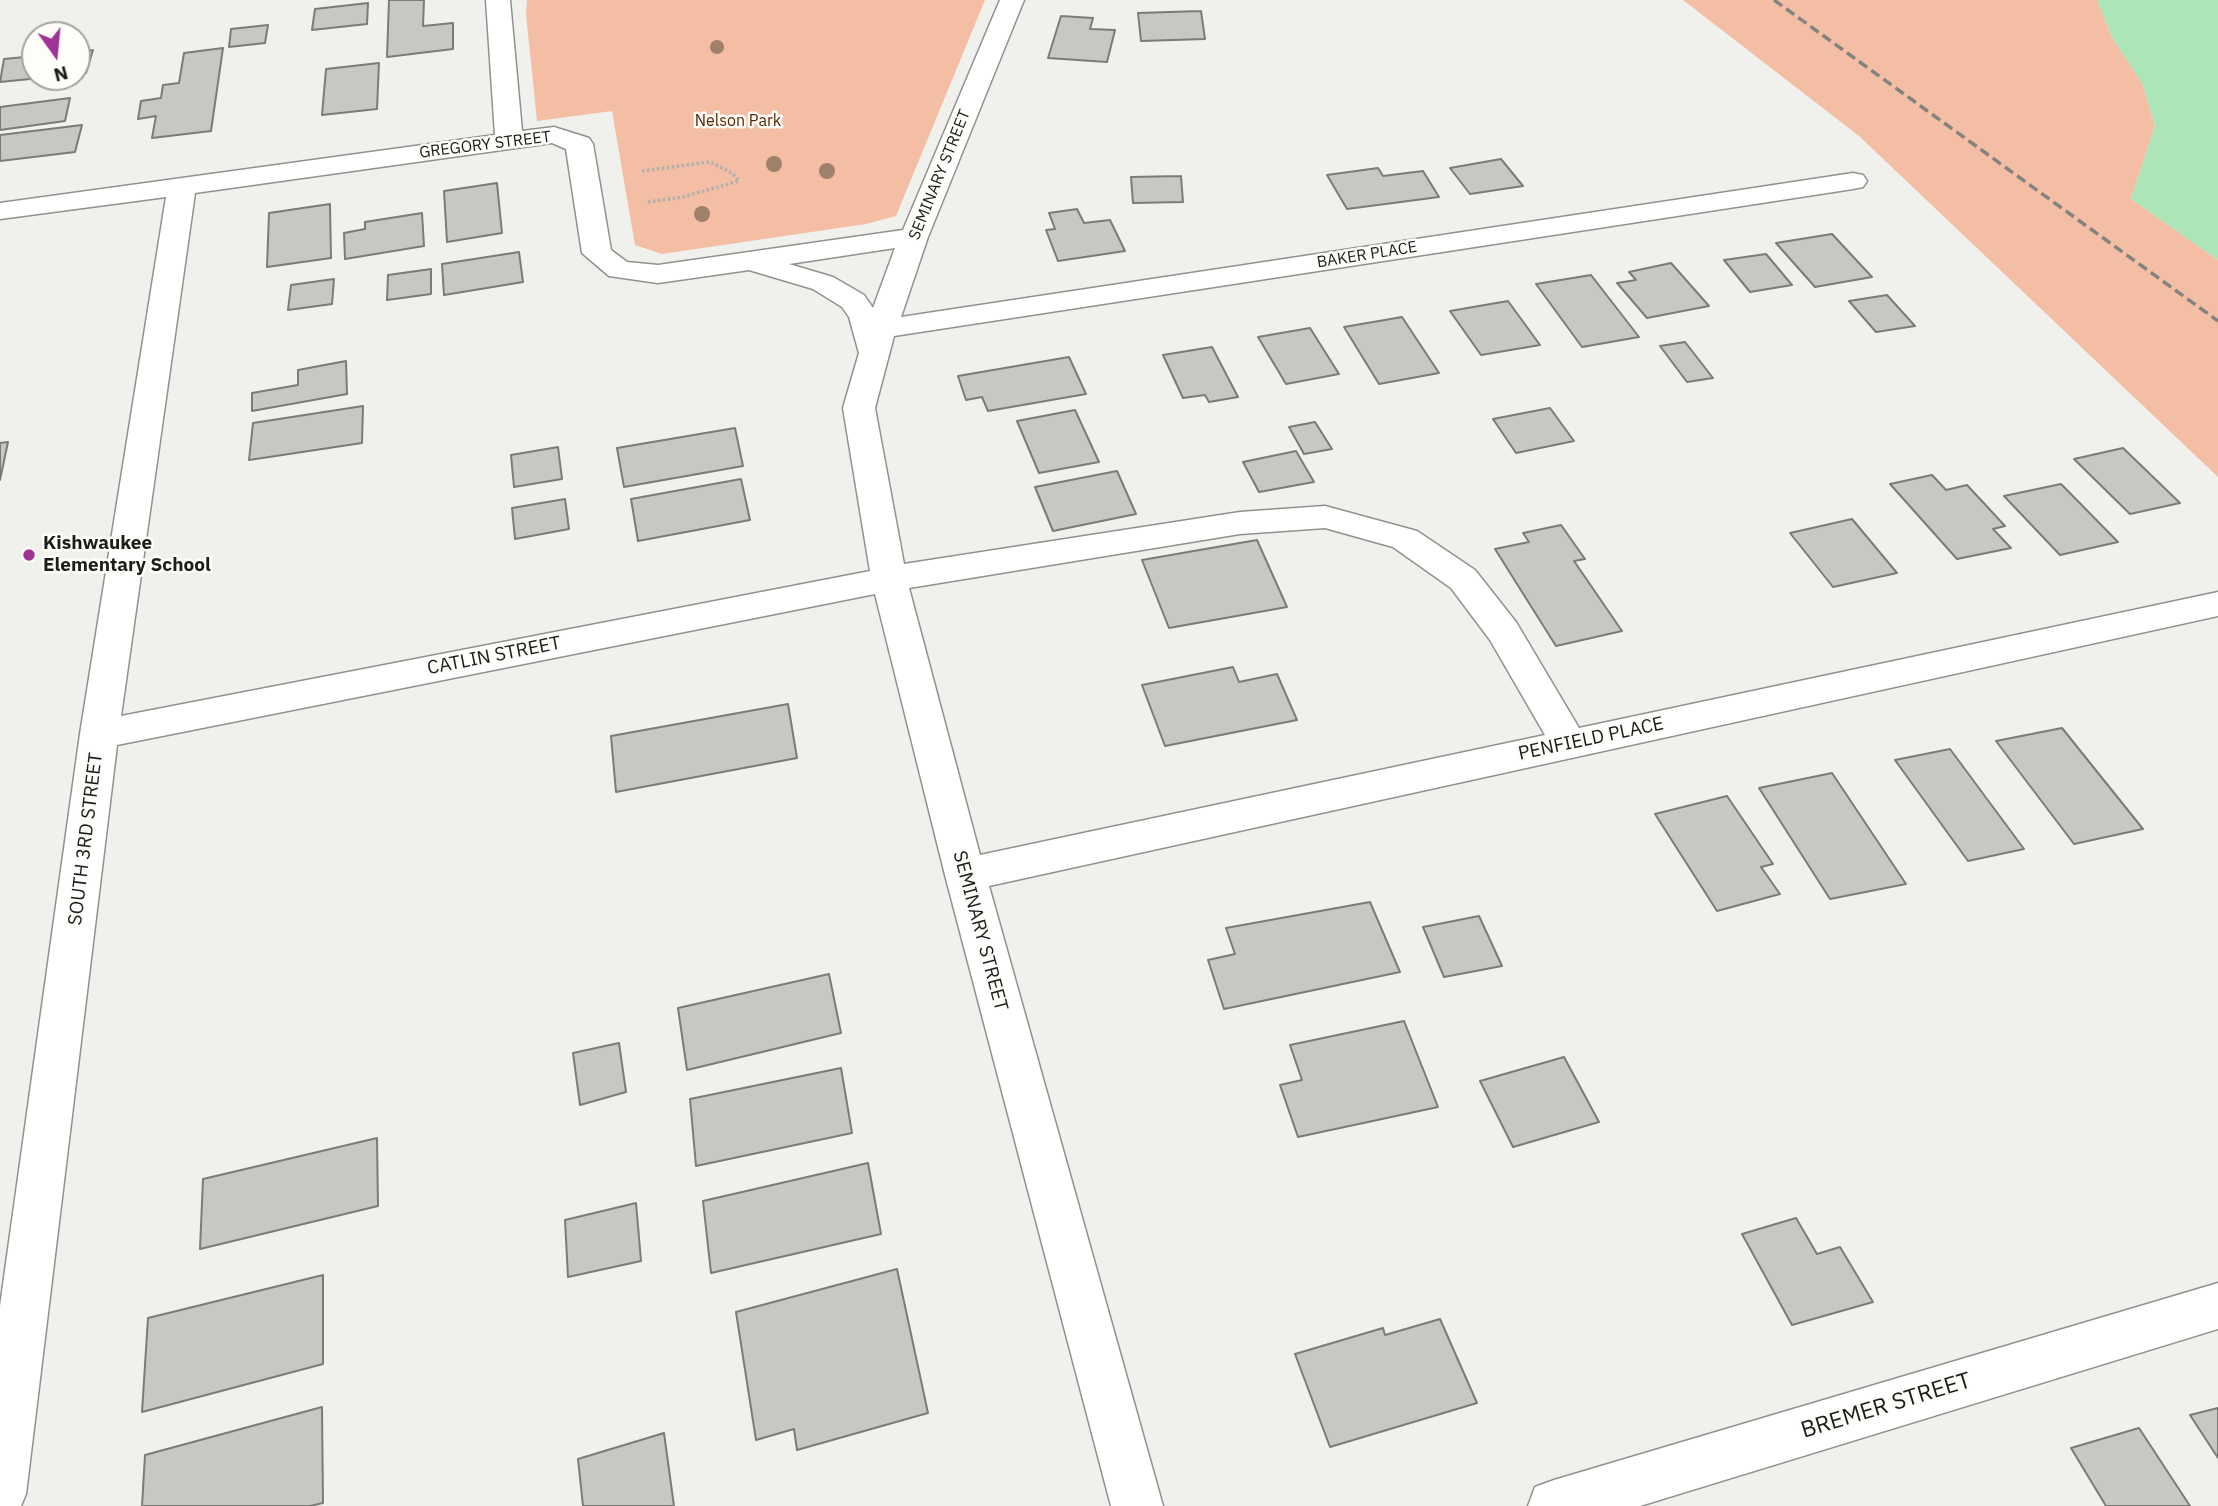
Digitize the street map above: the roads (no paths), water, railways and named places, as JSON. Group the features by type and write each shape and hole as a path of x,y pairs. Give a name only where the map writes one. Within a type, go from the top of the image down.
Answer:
{"street":[{"path":"498,0 509,140"},
{"name":"SEMINARY STREET","path":"1012,0 914,237 878,341 859,408 889,579 965,875 1137,1506"},
{"name":"GREGORY STREET","path":"0,211 554,135 579,144 597,253 619,270 658,274 914,237"},
{"name":"BAKER PLACE","path":"878,341 1853,181"},
{"name":"SOUTH 3RD STREET","path":"0,1494 99,734 182,186"},
{"path":"743,261 812,279 853,301 878,341"},
{"name":"CATLIN STREET","path":"99,734 889,579 1240,523 1325,517 1405,539 1463,579 1503,631 1569,744"},
{"name":"PENFIELD PLACE","path":"965,875 2218,604"},
{"name":"BREMER STREET","path":"1554,1506 2218,1306"}],"railway":[{"path":"1774,0 2218,321"}],"place":[{"name":"Kishwaukee Elementary School","path":"29,555"}],"park label":[{"name":"Nelson Park","path":"738,121"}]}
